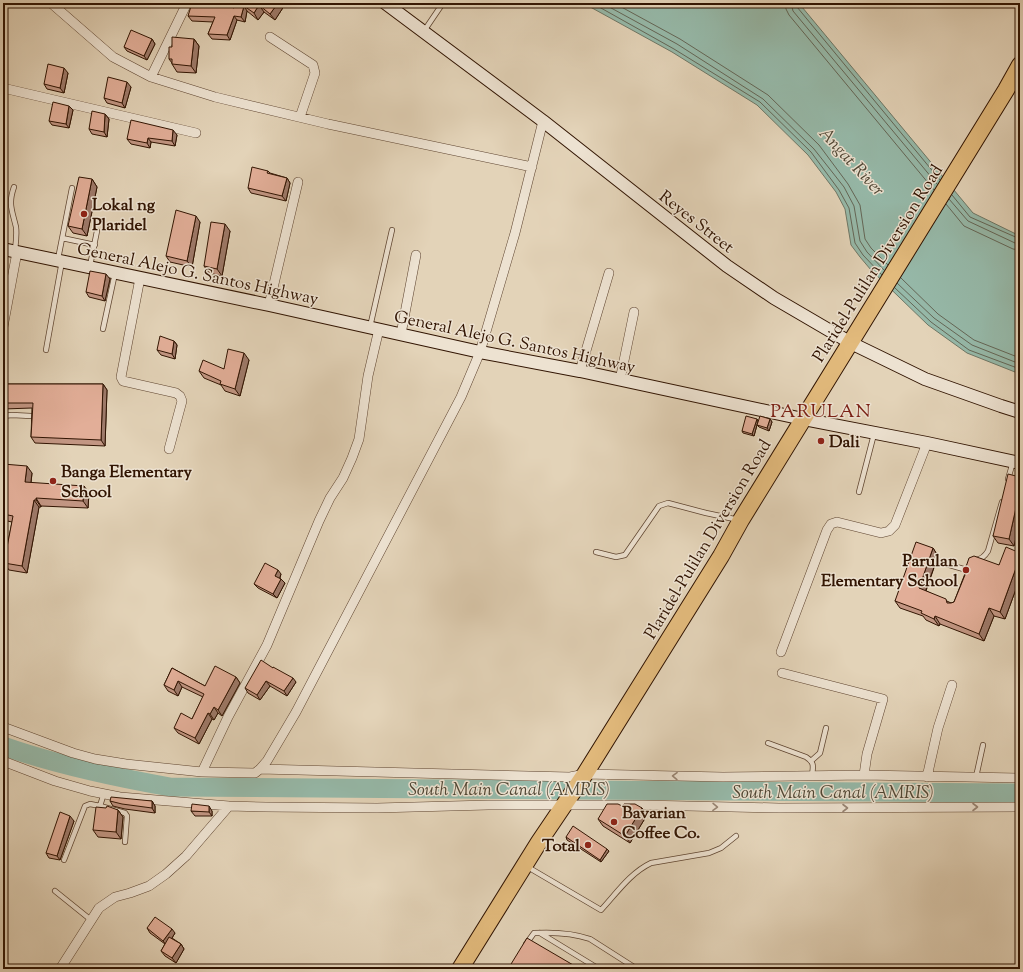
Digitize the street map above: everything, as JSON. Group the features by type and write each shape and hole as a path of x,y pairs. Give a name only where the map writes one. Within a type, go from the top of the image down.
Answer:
{"highway":[{"name":"Plaridel-Pulilan Diversion Road","path":"460,969 721,556 741,520 851,343 1020,65"}],"main road":[{"name":"Reyes Street","path":"384,3 543,122 726,266 774,298 851,343 925,379 1020,412"},
{"name":"General Alejo G. Santos Highway","path":"12,251 269,305 480,352 580,371 803,419 1017,462"}],"street":[{"path":"51,3 112,57 151,77 215,97 300,117 532,167"},
{"path":"151,77 187,3"},
{"path":"270,37 313,65 315,73 300,117"},
{"path":"3,88 196,133"},
{"path":"3,727 73,753 95,759 126,764 202,772 255,773 260,769 267,761 296,712 458,403 480,352 515,233 543,122"},
{"path":"269,305 298,182"},
{"path":"3,327 12,251"},
{"path":"401,334 416,255"},
{"path":"580,371 609,273"},
{"path":"140,278 121,377 123,381 176,393 180,396 182,401 169,449"},
{"path":"620,380 634,312"},
{"path":"202,772 228,717 267,644 319,521 330,498 343,478 352,458 359,439 374,328"},
{"path":"781,652 827,530 831,524 837,522 881,533 889,531 895,525 927,443"},
{"path":"782,672 883,699 867,754 864,775"},
{"path":"927,777 938,728 952,685"},
{"path":"3,761 55,781 104,793 127,797 229,806 377,808 566,803 771,808 1020,807"},
{"path":"260,769 570,777 864,775 1020,778"},
{"path":"60,969 99,908 115,897 149,886 166,874 186,856 229,806"}],"lane":[{"path":"423,32 443,3"},
{"path":"12,251 17,237 10,203 10,197 14,187"},
{"path":"46,350 62,238 72,188"},
{"path":"374,328 392,230"},
{"path":"90,268 97,231"},
{"path":"62,238 95,245"},
{"path":"103,329 115,273"},
{"path":"3,416 31,416"},
{"path":"859,492 875,433"},
{"path":"1007,484 1017,462"},
{"path":"965,578 971,563 981,559 988,551 1002,499"},
{"path":"596,552 616,557 625,554 659,506 668,503 741,520"},
{"path":"939,562 967,570"},
{"path":"811,761 820,753 826,728"},
{"path":"768,743 806,757 813,764 812,776"},
{"path":"976,777 983,745"},
{"path":"100,806 104,793"},
{"path":"64,860 85,806 90,804 125,813 128,816 125,842"},
{"path":"525,865 601,910 635,873 644,866 650,863 709,853 721,848 736,836"},
{"path":"55,891 91,920"},
{"path":"523,949 534,933 539,932 583,936 637,969"},
{"path":"539,932 599,969"}],"water":[{"name":"Angat River","path":"583,3 798,3 973,213 1020,236 1020,374 967,353 928,325 871,270 851,245 845,209 836,192 808,155 757,105 672,52"}],"building":[{"path":"192,3 220,3 234,8 236,3 245,4 241,17 234,16 227,35 208,34 215,17 188,16"},
{"path":"246,3 278,3 270,14 259,5 254,13 244,6"},
{"path":"131,30 152,39 144,56 124,47"},
{"path":"172,37 194,39 191,66 172,64 172,59 169,59 169,47 172,47"},
{"path":"48,64 64,68 60,88 44,84"},
{"path":"108,77 127,82 122,103 104,98"},
{"path":"53,102 69,106 66,124 49,121"},
{"path":"92,111 105,114 104,132 89,129"},
{"path":"131,120 173,130 172,141 148,138 147,143 127,139"},
{"path":"252,167 268,171 267,173 287,178 282,196 248,188"},
{"path":"79,177 92,179 82,229 68,226"},
{"path":"176,210 196,216 187,261 166,256"},
{"path":"211,222 225,224 217,269 204,266"},
{"path":"90,271 106,274 102,296 86,292"},
{"path":"160,336 174,341 172,354 157,350"},
{"path":"228,349 244,353 235,389 220,384 221,381 199,371 203,360 224,369"},
{"path":"3,384 103,384 101,440 31,437 33,403 3,403"},
{"path":"746,416 757,419 752,434 742,431"},
{"path":"760,416 770,419 767,428 757,425"},
{"path":"3,464 27,466 25,482 84,486 83,501 36,498 36,500 34,500 22,566 4,563 13,516 3,514"},
{"path":"1008,474 1020,477 1020,490 1009,539 993,536"},
{"path":"916,542 933,548 919,588 946,599 947,603 954,602 967,570 965,570 969,558 974,556 999,565 1006,547 1020,553 1020,557 1000,612 989,608 979,634 935,616 934,619 921,613 922,611 895,601"},
{"path":"265,563 278,570 275,576 281,579 273,594 254,584"},
{"path":"261,660 293,678 284,691 266,681 257,695 245,688"},
{"path":"215,666 236,677 218,710 214,707 210,714 208,713 195,738 174,728 181,713 192,719 204,694 178,681 174,690 164,685 172,668 205,686"},
{"path":"111,797 152,801 152,808 110,801"},
{"path":"192,804 209,806 209,812 191,811"},
{"path":"607,804 618,804 622,806 624,804 635,804 642,808 625,836 598,819"},
{"path":"107,806 118,810 116,832 93,830 96,807 106,808"},
{"path":"60,812 70,816 57,856 46,853"},
{"name":"Total","path":"573,826 607,849 600,860 566,837"},
{"path":"155,917 172,929 163,941 147,928"},
{"path":"169,937 181,944 172,958 161,951"},
{"path":"527,938 580,969 508,969"}],"waterway":[{"name":"South Main Canal (AMRIS)","path":"3,746 86,770 170,787 1020,793"}],"place":[{"name":"Lokal ng Plaridel","path":"84,214"},
{"name":"Dali","path":"821,441"},
{"name":"Banga Elementary School","path":"53,481"},
{"name":"Parulan Elementary School","path":"966,570"},
{"name":"Bavarian Coffee Co.","path":"614,822"},
{"name":"Total","path":"588,845"}],"district":[{"name":"PARULAN","path":"821,410"}]}
